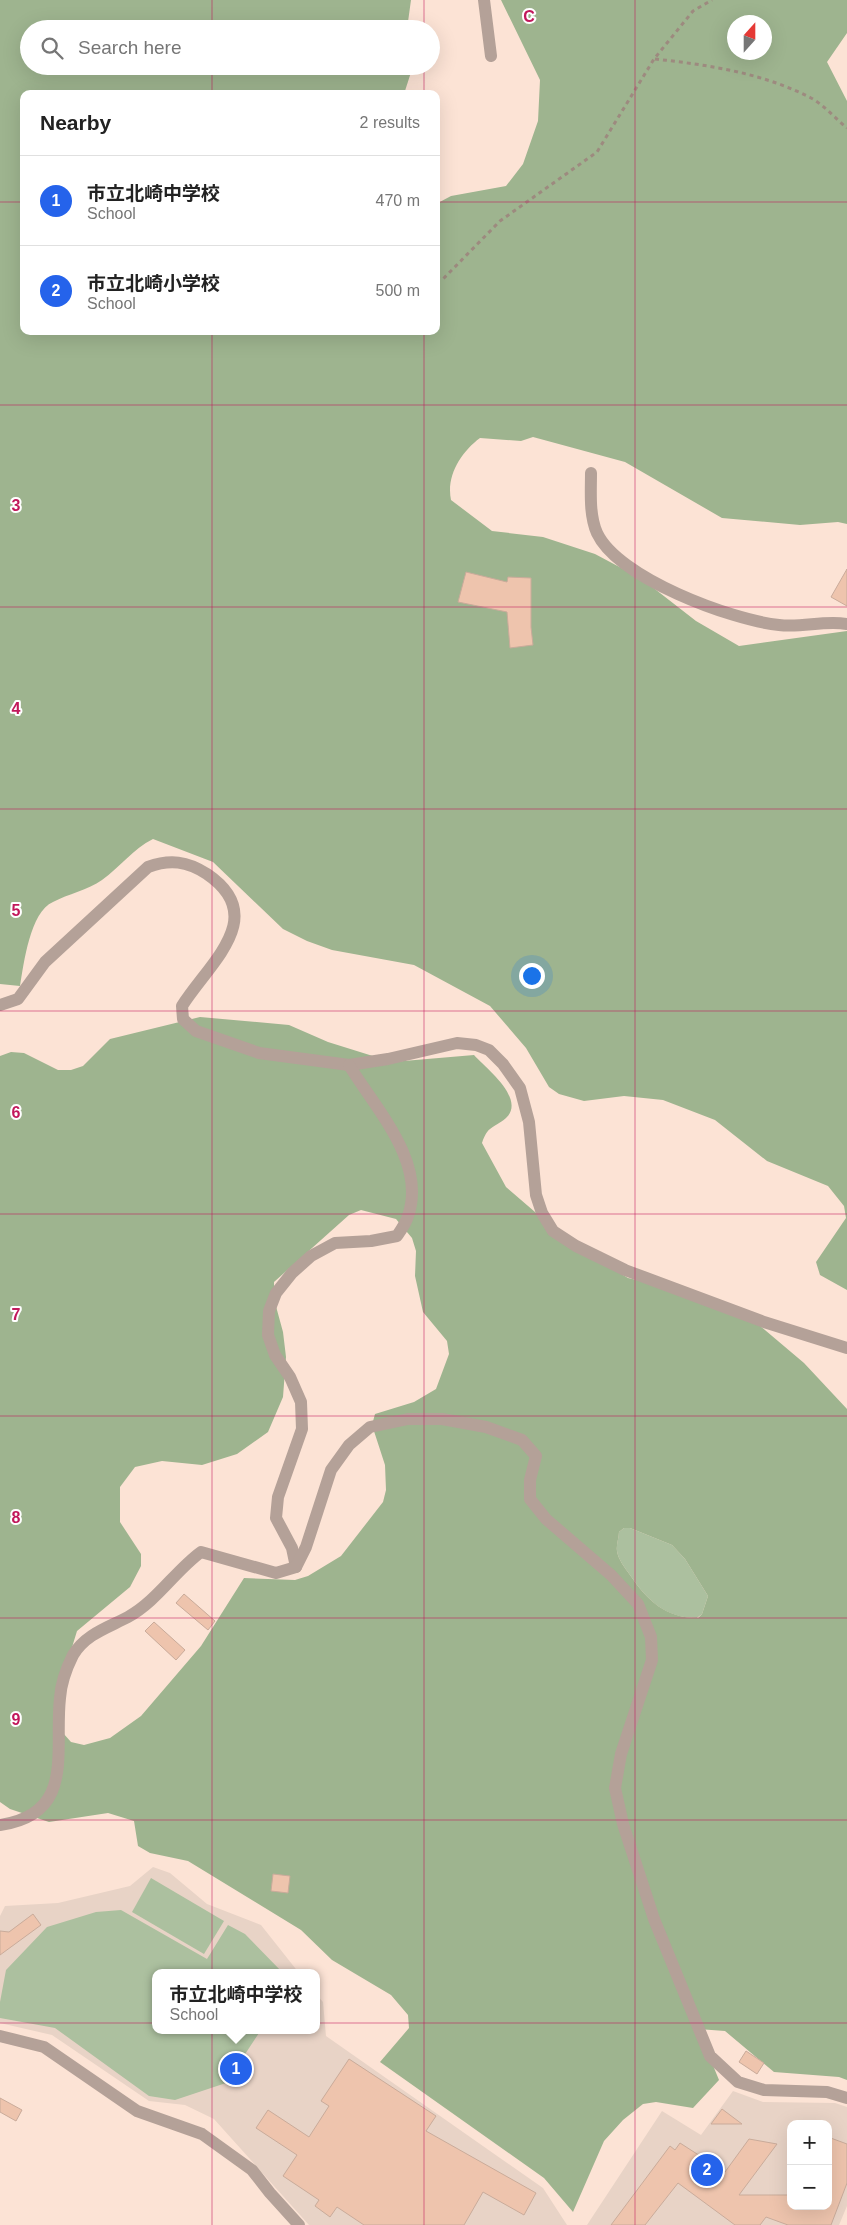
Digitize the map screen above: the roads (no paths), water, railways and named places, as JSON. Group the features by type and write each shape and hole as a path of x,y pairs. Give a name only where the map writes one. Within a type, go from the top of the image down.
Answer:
{"street":[{"path":"484,0 491,56"},
{"path":"591,473 593,522 597,534 604,544 625,564 653,582 681,596 742,618 777,625 847,624"},
{"path":"0,1005 18,999 45,962 148,867 164,862 182,863 202,871 218,882 231,899 236,919 228,940 217,960 182,1006 183,1019 196,1031 259,1052 349,1065 388,1059 457,1043 476,1045 489,1050 503,1064 520,1088 529,1122 536,1196 542,1213 553,1231 576,1246 625,1270 764,1322 847,1348"},
{"path":"296,1567 292,1548 276,1518 278,1497 302,1429 301,1402 268,1335 270,1311 276,1293 292,1272 311,1256 335,1243 371,1241 397,1236 408,1217 413,1195 410,1170 400,1146 385,1118 349,1065"},
{"path":"0,1825 17,1822 41,1807 56,1785 60,1752 59,1699 63,1676 74,1654 91,1635 130,1616 157,1594 186,1563 202,1552 276,1573 296,1567 306,1548 331,1470 349,1445 370,1427 408,1419 442,1419 486,1427 522,1440 536,1456 530,1480 530,1499 546,1519 611,1575 638,1604 651,1636 652,1660 621,1754 615,1788 623,1824 654,1919 710,2056 738,2082 764,2090 827,2092 847,2098"},
{"path":"0,2036 44,2046 137,2111 202,2134 252,2170 299,2225"}],"place":[{"name":"市立北崎中学校","path":"236,2069"},
{"name":"市立北崎小学校","path":"707,2170"}]}
